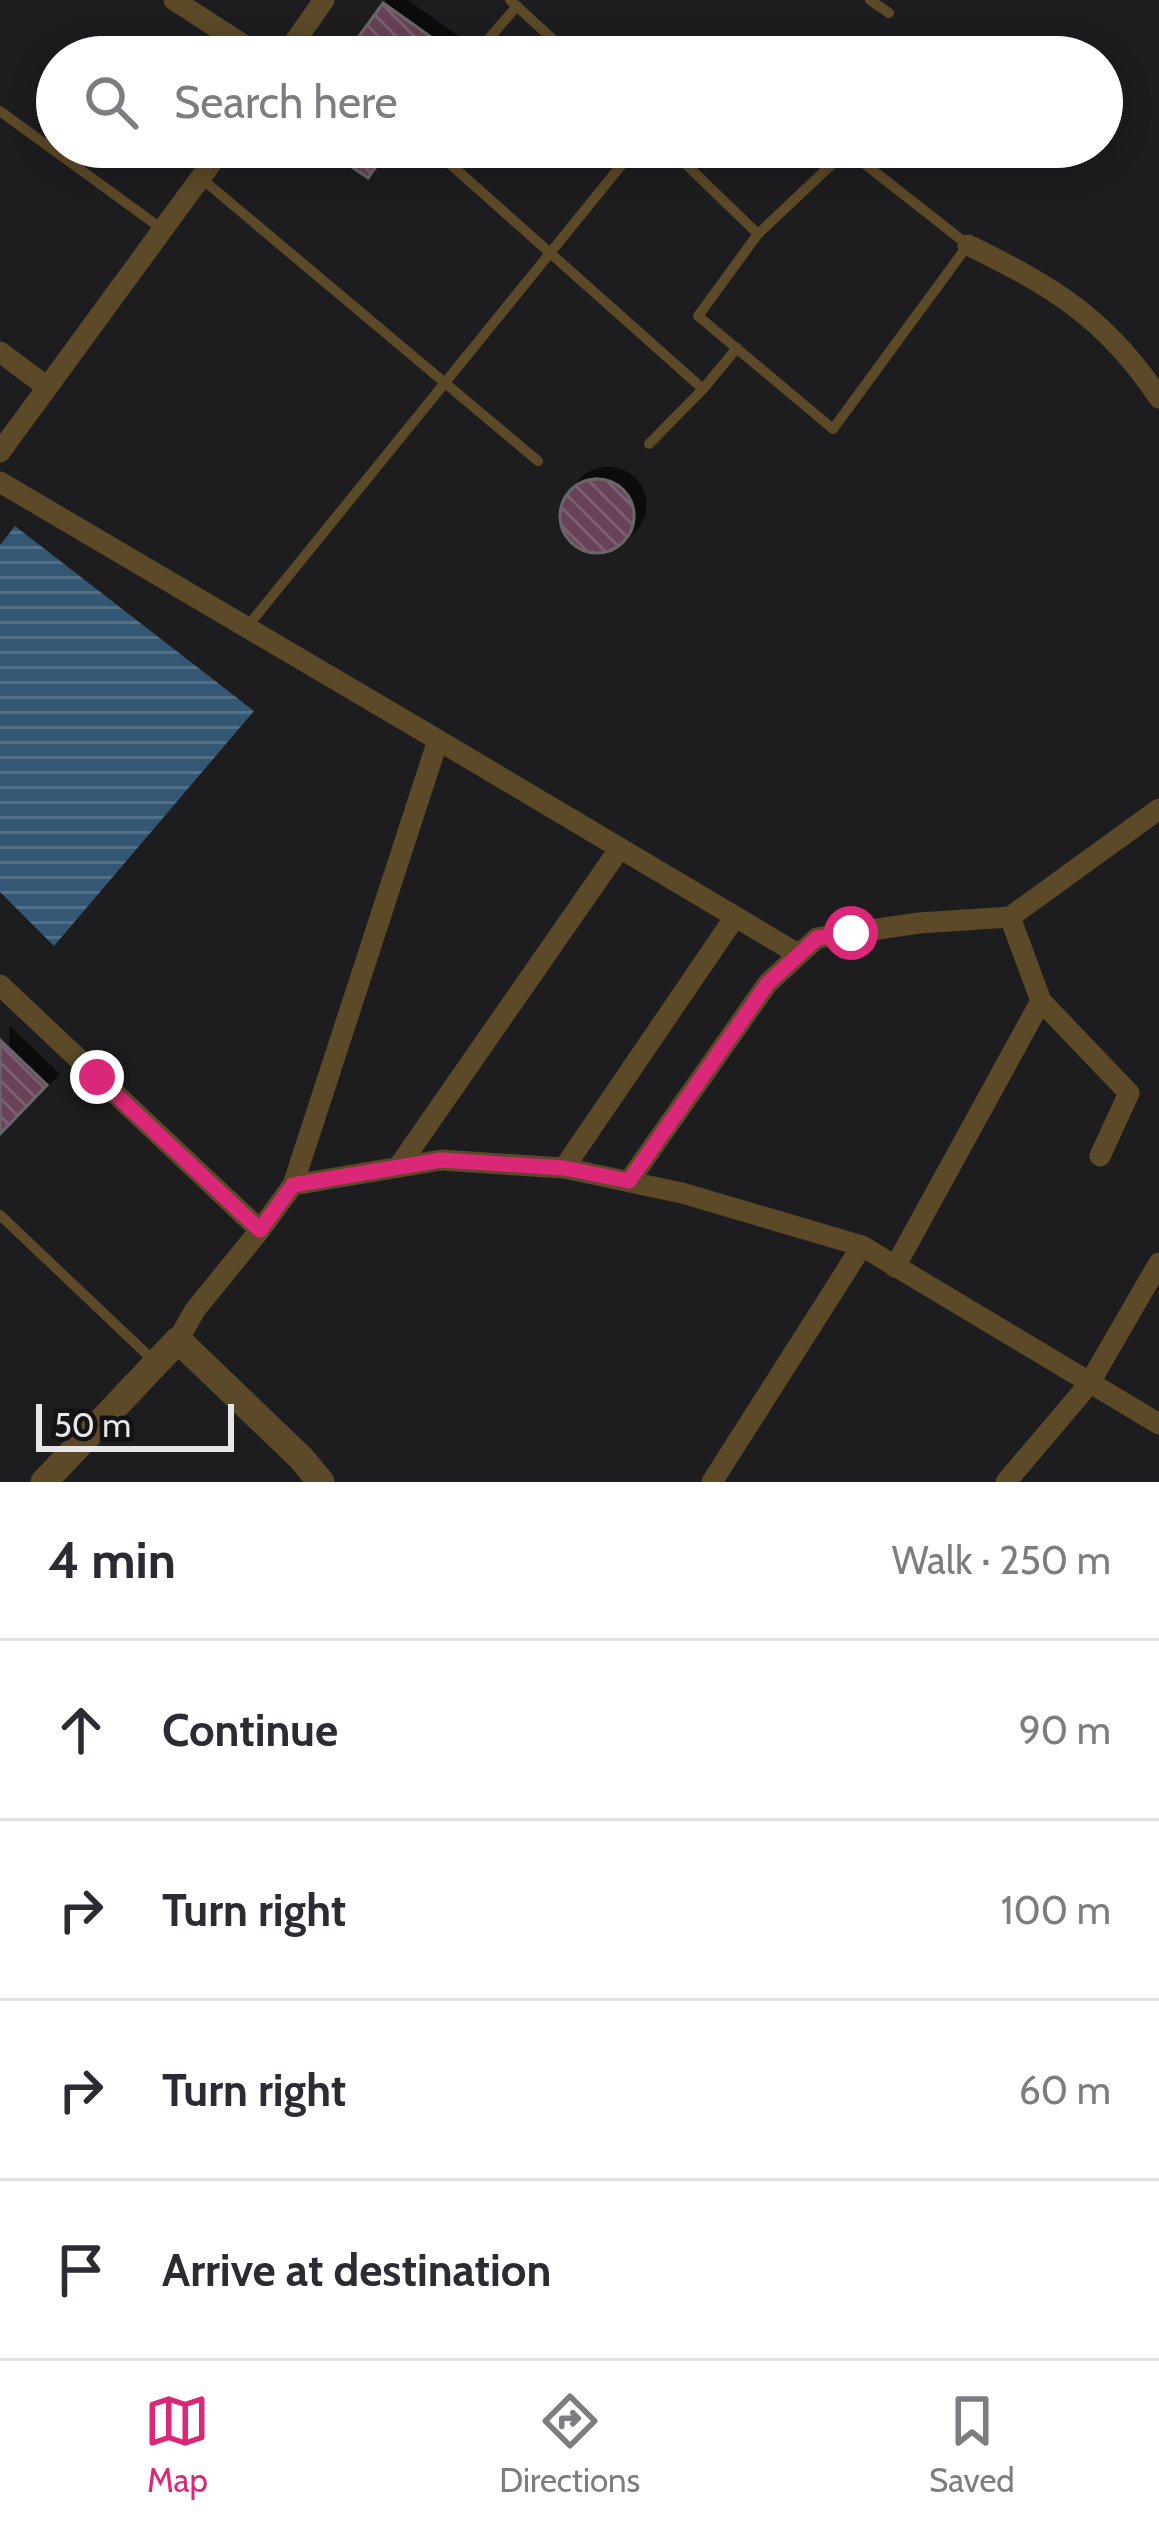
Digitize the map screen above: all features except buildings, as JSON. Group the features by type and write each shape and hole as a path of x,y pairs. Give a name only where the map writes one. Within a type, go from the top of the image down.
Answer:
{"street":[{"path":"174,0 230,36"},
{"path":"299,36 324,0"},
{"path":"0,452 209,168"},
{"path":"968,245 1034,277 1096,320 1159,398"},
{"path":"0,352 47,388"},
{"path":"0,482 798,954"},
{"path":"44,1482 158,1364 293,1185 438,740"},
{"path":"629,1181 768,983 817,938 1010,916 1159,809"},
{"path":"399,1166 620,848"},
{"path":"1010,916 1041,1001 1129,1093 1100,1156"},
{"path":"564,1168 735,917"},
{"path":"0,985 260,1230"},
{"path":"895,1268 1041,1001"},
{"path":"293,1185 441,1160 564,1168 629,1181 862,1246 1159,1424"},
{"path":"712,1482 862,1246"},
{"path":"1006,1482 1089,1384 1159,1263"},
{"path":"178,1340 321,1482"}],"lane":[{"path":"870,0 889,13"},
{"path":"489,36 513,3 549,36"},
{"path":"0,111 36,137"},
{"path":"79,168 164,230"},
{"path":"455,168 703,389"},
{"path":"247,627 620,168"},
{"path":"690,168 758,234"},
{"path":"828,168 758,234 698,316 833,429 968,245 870,168"},
{"path":"202,179 538,461"},
{"path":"649,444 737,347"},
{"path":"0,1215 158,1364"}],"water":[{"path":"15,526 254,711 54,946 0,892 0,545"}],"route":[{"path":"97,1077 260,1230 293,1185 441,1160 564,1168 629,1181 768,983 817,938 851,933"}]}
